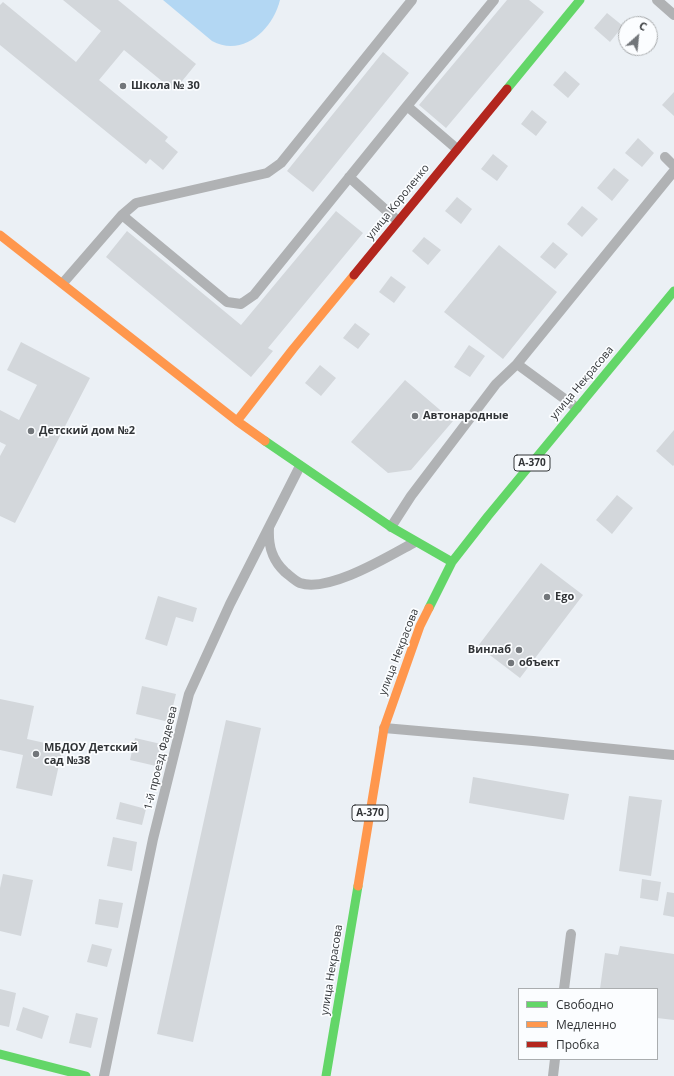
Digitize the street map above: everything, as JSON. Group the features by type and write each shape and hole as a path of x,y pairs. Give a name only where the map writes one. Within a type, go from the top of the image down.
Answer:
{"main road":[{"name":"улица Короленко","path":"238,421 293,349 577,1"},
{"path":"0,235 238,421 300,466 391,527 452,562"},
{"name":"улица Некрасова","path":"326,1076 384,728 420,626 452,562 488,516 674,291"},
{"path":"0,1054 86,1076"}],"lane":[{"path":"63,283 122,215 136,202 267,173 281,163 412,0"},
{"path":"122,215 227,302 241,304 254,295 494,0"},
{"path":"657,0 674,15"},
{"path":"407,106 457,149"},
{"path":"665,157 674,166"},
{"path":"391,527 411,496 496,384 517,364 674,171"},
{"path":"349,177 398,221"},
{"path":"517,364 577,408"},
{"name":"1-й проезд Фадеева","path":"104,1076 153,839 189,694 230,604 300,466"},
{"path":"269,526 268,536 272,556 279,567 299,583 321,584 345,577 369,567 415,542"},
{"path":"384,728 674,755"},
{"path":"564,988 571,934"},
{"path":"553,1076 555,1060"}],"shaded area":[{"path":"163,0 280,0 271,21 264,30 255,38 235,46 224,45 212,41"}],"building":[{"path":"63,0 118,0 196,64 174,91 124,50 99,80 168,137 165,141 178,152 163,170 150,159 146,164 0,45 0,5 3,2 76,62 101,31"},
{"path":"507,0 529,0 544,12 446,128 419,105"},
{"path":"607,13 618,22 618,32 610,42 594,28"},
{"path":"383,52 409,73 313,192 287,171"},
{"path":"565,71 580,84 568,98 553,85"},
{"path":"674,92 674,116 662,105"},
{"path":"532,110 547,122 536,136 521,124"},
{"path":"638,138 654,153 642,167 625,153"},
{"path":"493,154 508,166 497,181 481,169"},
{"path":"614,168 629,180 612,201 597,188"},
{"path":"457,197 472,209 461,224 445,211"},
{"path":"582,206 598,219 582,237 567,224"},
{"path":"336,211 363,233 268,348 273,351 251,377 106,257 127,231 241,325"},
{"path":"424,237 441,250 428,265 412,251"},
{"path":"553,242 568,254 555,269 540,257"},
{"path":"499,245 557,292 503,359 444,312"},
{"path":"391,276 406,287 394,303 379,292"},
{"path":"355,323 370,334 358,349 343,338"},
{"name":"Детский дом №2","path":"21,342 90,378 15,523 0,516 0,456 6,445 0,442 0,410 19,420 37,385 7,370"},
{"path":"469,345 485,356 470,377 454,367"},
{"path":"320,365 336,378 321,396 305,383"},
{"path":"405,380 453,421 411,470 388,473 351,442"},
{"path":"674,430 674,465 673,466 656,451"},
{"path":"617,495 633,508 612,534 596,520"},
{"path":"541,563 583,595 520,678 478,646"},
{"path":"158,596 197,608 193,622 176,617 167,646 145,639"},
{"path":"142,686 176,694 169,722 136,714"},
{"path":"0,699 34,706 27,739 63,747 52,796 16,788 23,755 0,750"},
{"path":"226,720 261,728 193,1042 157,1034"},
{"path":"135,738 161,744 156,766 130,760"},
{"path":"473,777 569,794 564,820 469,803"},
{"path":"629,796 662,800 651,876 619,871"},
{"path":"120,802 146,809 142,825 116,819"},
{"path":"113,837 137,842 132,871 107,866"},
{"path":"3,874 33,880 21,936 0,931 0,888"},
{"path":"642,879 661,882 658,901 640,898"},
{"path":"667,892 674,893 674,917 663,915"},
{"path":"99,899 123,903 118,928 95,924"},
{"path":"92,944 112,949 107,967 87,962"},
{"path":"620,946 674,954 674,1020 658,1018 658,988 600,988 605,953 618,955"},
{"path":"0,989 16,993 9,1027 0,1025"},
{"path":"23,1007 49,1016 42,1039 16,1030"},
{"path":"76,1013 98,1018 91,1048 69,1043"}],"traffic: fast":[{"path":"507,89 580,0"},
{"path":"429,608 452,562 488,516 674,291"},
{"path":"265,441 391,527 452,562"},
{"path":"326,1076 358,886"},
{"path":"0,1054 86,1076"}],"traffic: slow":[{"path":"0,235 237,421 265,441"},
{"path":"237,421 293,349 354,275"},
{"path":"358,886 384,728 420,626 429,608"}],"traffic: jam":[{"path":"354,275 507,89"}],"place":[{"name":"Школа № 30","path":"123,86"},
{"name":"Автонародные","path":"415,416"},
{"name":"Детский дом №2","path":"31,431"},
{"name":"Ego","path":"547,597"},
{"name":"Винлаб","path":"519,650"},
{"name":"объект","path":"511,663"},
{"name":"МБДОУ Детский сад №38","path":"36,754"}]}
